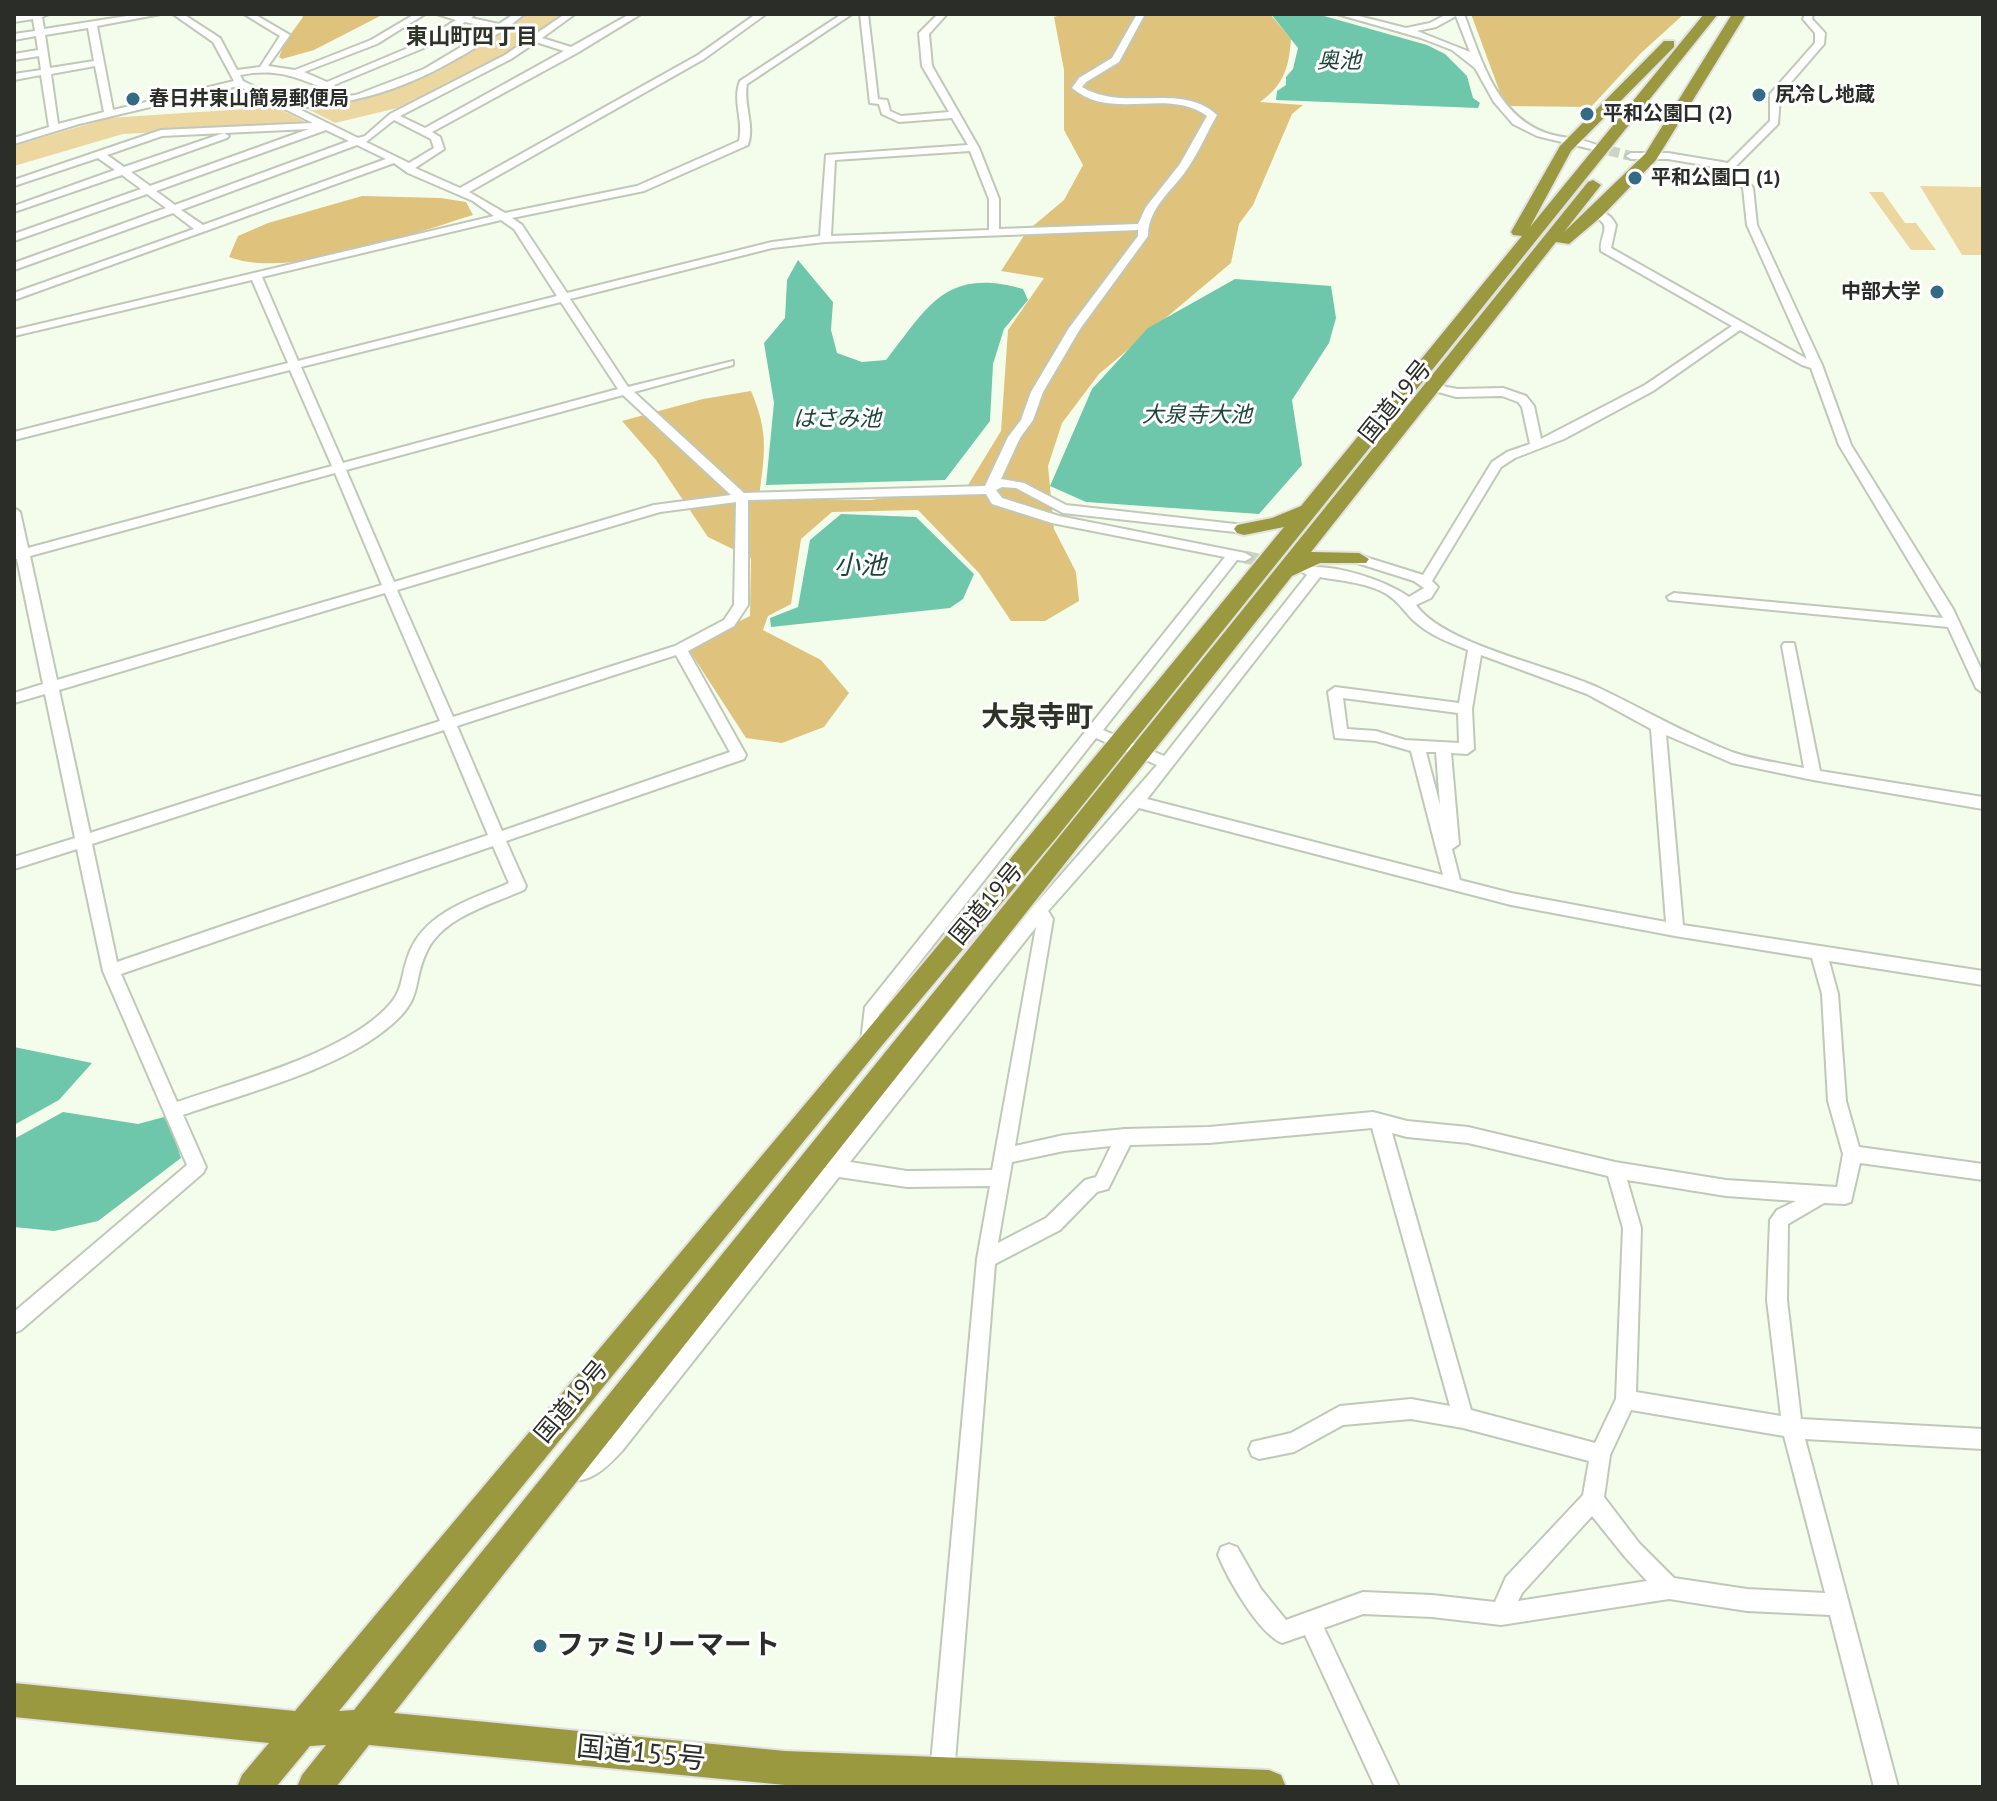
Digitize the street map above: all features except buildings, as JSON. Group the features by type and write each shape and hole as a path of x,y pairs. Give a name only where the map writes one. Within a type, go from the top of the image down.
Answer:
{"highway":[{"path":"1701,14 1571,142 1512,246 1522,260 1545,258 1596,213 1651,157 1739,14"},
{"name":"国道19号","path":"314,1787 568,1471 1131,747 1522,260 1711,14"},
{"name":"国道19号","path":"1318,514 1432,386 1522,260 1730,14"},
{"path":"1244,529 1318,514 1337,542 1359,559"},
{"path":"1244,529 1276,565 1317,557 1359,559"},
{"name":"国道19号","path":"254,1787 870,1042 1131,747"},
{"name":"国道155号","path":"14,1700 301,1729 362,1727 783,1778 942,1774 1043,1783 1269,1787"}],"street":[{"path":"14,19 40,14 54,129"},
{"path":"14,37 157,14"},
{"path":"14,863 680,649 729,623 741,605 742,498 624,390 526,238 506,216 462,191 412,171 239,83 217,40 177,14"},
{"path":"299,71 374,42 421,14"},
{"path":"441,14 468,16 501,27"},
{"path":"286,106 351,99 389,87 478,43 520,14"},
{"path":"14,267 368,138 393,116 536,39 571,14"},
{"path":"425,132 637,14"},
{"path":"462,191 701,57 762,14"},
{"path":"14,333 506,216 640,189 735,149 746,138 740,91 743,83 848,14"},
{"path":"864,14 873,101 884,102 885,112 899,119 954,115"},
{"path":"943,14 924,33 927,66 974,148 994,199 994,232"},
{"path":"1141,14 1116,60 1082,80 1077,88 1098,101 1185,103 1204,106 1212,115 1181,171 1154,203 1141,227 1143,236 1075,328 1037,392 1027,420 1014,437 991,487 997,501 1057,520 1364,580 1388,589 1408,603 1417,616 1442,635 1592,691 1658,726 1732,758 1813,775 1983,803"},
{"path":"1341,14 1450,46 1479,64"},
{"path":"1400,31 1433,25 1457,14 1479,64 1506,113 1535,133 1595,147"},
{"path":"1730,166 1775,122 1775,94 1796,71 1804,55 1819,44 1820,33 1807,19 1809,14"},
{"path":"255,15 285,35 264,66"},
{"path":"327,85 423,45 468,16"},
{"path":"92,25 109,114"},
{"path":"536,39 574,51"},
{"path":"14,57 43,52"},
{"path":"14,77 99,63"},
{"path":"234,73 264,66 299,71 351,99"},
{"path":"14,141 109,114 239,83"},
{"path":"393,116 435,137 439,149 409,167"},
{"path":"14,183 161,133 327,126"},
{"path":"14,238 327,126"},
{"path":"14,209 241,130"},
{"path":"825,239 830,157 974,148"},
{"path":"100,154 201,229"},
{"path":"1631,156 1668,156 1730,166 1748,188 1752,225 1816,365 1845,445 1952,623 1983,688"},
{"path":"14,297 394,160"},
{"path":"1596,213 1608,219 1611,225 1605,249 1806,363 1816,365"},
{"path":"14,436 772,245 825,239 1141,227"},
{"path":"173,1111 326,1055 366,1033 402,1005 419,947 431,932 455,915 518,886 256,276"},
{"path":"1423,581 1429,577 1496,465 1649,388 1740,325"},
{"path":"18,555 729,363"},
{"path":"1432,386 1456,393 1503,392 1522,399 1528,406 1536,445"},
{"path":"14,698 659,508 742,498 991,487 1017,482 1040,499 1063,509 1244,529"},
{"path":"14,512 18,555 51,687 111,971 197,1167 14,1324"},
{"path":"1359,559 1423,581 1431,587 1426,595 1408,603"},
{"path":"870,1042 871,1012 1095,732 1276,565"},
{"path":"568,1471 594,1466 615,1444 1039,911 1167,763 1276,565"},
{"path":"1674,597 1952,623"},
{"path":"1789,646 1813,775"},
{"path":"1465,709 1335,692 1340,734 1376,736 1417,746 1467,749 1465,709 1475,648"},
{"path":"111,971 739,755 680,649"},
{"path":"1658,726 1675,930"},
{"path":"1095,732 1167,763"},
{"path":"1417,746 1454,886"},
{"path":"1443,748 1454,886"},
{"path":"1136,802 1454,886 1675,930 1983,978"},
{"path":"942,1774 986,1259 1045,919 1039,911"},
{"path":"1004,1156 1064,1143 1125,1137 1209,1135 1373,1120 1468,1135 1615,1170 1726,1188 1845,1196 1852,1154 1837,1101 1830,994 1819,952"},
{"path":"1380,1123 1463,1418"},
{"path":"986,1259 1053,1224 1091,1186 1102,1183 1125,1137"},
{"path":"1852,1154 1983,1172"},
{"path":"834,1168 907,1179 1000,1178"},
{"path":"1501,1614 1514,1585 1593,1500 1600,1454 1626,1400 1632,1228 1615,1170"},
{"path":"1820,1195 1813,1203 1786,1213 1779,1220 1777,1300 1792,1428 1886,1787"},
{"path":"1626,1400 1792,1428 1983,1439"},
{"path":"1259,1449 1294,1442 1340,1416 1411,1409 1463,1418 1600,1454"},
{"path":"1593,1500 1632,1550 1669,1588"},
{"path":"1229,1555 1253,1597 1282,1632 1363,1603 1501,1614 1669,1588 1747,1600 1840,1605"},
{"path":"1310,1622 1387,1787"}],"shaded area":[{"path":"301,14 384,14 314,50 282,59 279,57 285,42 303,17"},
{"path":"524,14 566,14 507,55 410,105 335,123 306,108 370,96 416,79 454,59"},
{"path":"1064,14 1270,14 1291,39 1290,49 1280,82 1260,102 1303,105 1292,114 1253,205 1239,224 1231,263 1099,374 1062,423 1048,466 1054,529 1076,572 1079,601 1045,621 1011,621 979,573 918,510 832,512 801,539 791,604 768,616 763,630 821,660 849,693 824,727 782,743 746,738 687,647 750,616 751,558 708,537 656,460 622,421 703,399 751,391 763,433 764,457 759,499 871,500 968,485 1001,431 1008,330 1044,278 1001,271 1027,231 1064,200 1083,165 1064,130 1064,70 1054,17"},
{"path":"1471,14 1684,14 1640,54 1591,107 1505,106"},
{"path":"275,107 304,121 301,125 123,134 14,166 14,146 108,118"},
{"path":"1920,186 1983,187 1983,255 1962,255"},
{"path":"1869,192 1883,192 1905,223 1916,223 1936,250 1911,250"},
{"path":"362,196 441,198 466,202 473,215 384,243 316,259 254,263 229,257 238,236 268,223"}],"water":[{"name":"奥池","path":"1271,14 1317,14 1427,45 1445,54 1467,76 1473,98 1480,103 1478,108 1276,100 1277,91 1286,85 1286,77 1293,69 1298,48"},
{"name":"はさみ池","path":"798,260 833,302 831,330 837,353 862,362 886,360 927,308 956,288 975,283 1023,289 1028,300 1004,329 993,364 990,421 945,480 766,485 774,403 764,343 785,318 787,280"},
{"name":"大泉寺大池","path":"1235,279 1331,286 1336,318 1329,343 1292,400 1302,465 1259,514 1086,502 1050,486 1092,389 1148,328"},
{"name":"小池","path":"841,514 916,517 974,574 963,599 950,608 771,627 770,618 798,607 810,540"},
{"path":"14,1047 92,1063 59,1100 14,1125"},
{"path":"63,1112 138,1124 168,1116 181,1158 98,1221 54,1231 14,1227 14,1139"}],"tunnel":[{"path":"1595,147 1631,156"},
{"path":"1245,557 1298,569"}],"place":[{"name":"尻冷し地蔵","path":"1759,95"},
{"name":"春日井東山簡易郵便局","path":"133,99"},
{"name":"平和公園口 (2)","path":"1587,114"},
{"name":"平和公園口 (1)","path":"1635,178"},
{"name":"中部大学","path":"1937,292"},
{"name":"ファミリーマート","path":"540,1646"}],"district":[{"name":"東山町四丁目","path":"472,38"},
{"name":"大泉寺町","path":"1037,718"}]}
